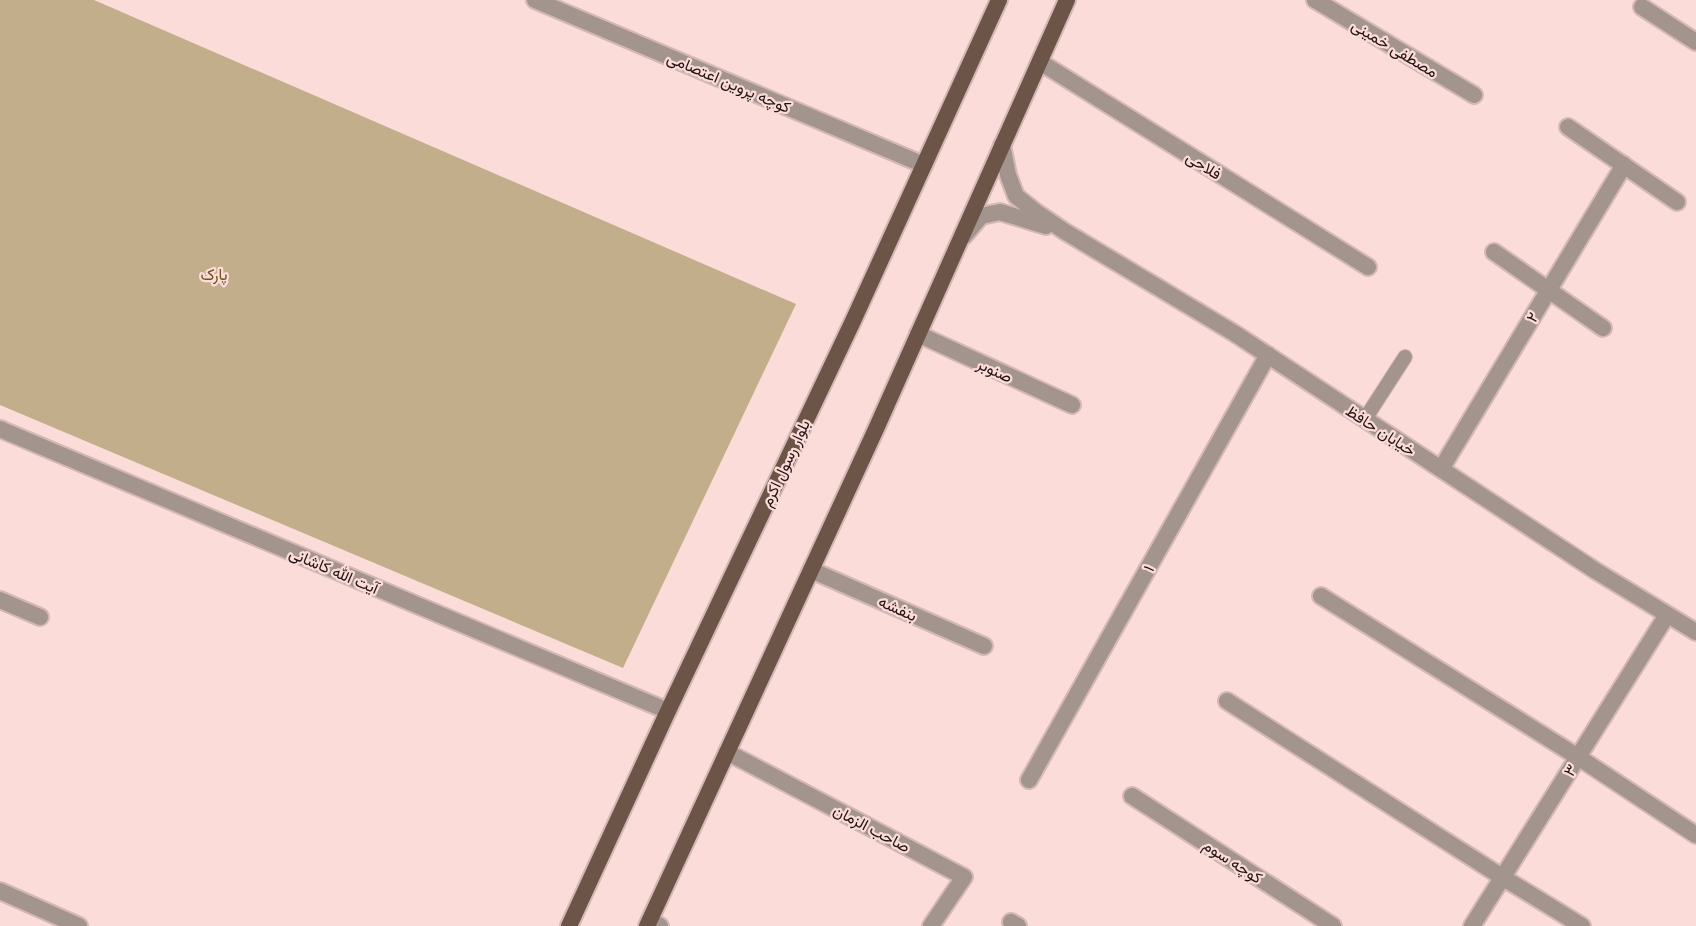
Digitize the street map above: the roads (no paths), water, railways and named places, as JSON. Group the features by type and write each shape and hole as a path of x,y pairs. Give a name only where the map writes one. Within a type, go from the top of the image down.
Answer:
{"main road":[{"name":"بلوار رسول اکرم","path":"569,926 852,321 999,0"},
{"path":"653,924 728,752 1067,0"}],"street":[{"name":"کوچه پروین اعتصامی","path":"535,0 924,165"},
{"name":"مصطفی خمینی","path":"1315,0 1474,95"},
{"path":"1642,7 1696,41"},
{"name":"فلاحی","path":"1040,62 1368,267"},
{"path":"1568,127 1677,202"},
{"path":"1002,145 1008,175 1016,196 1065,231"},
{"name":"۲","path":"1441,469 1624,165"},
{"path":"961,238 981,216 1000,212 1065,231"},
{"name":"خیابان حافظ","path":"1065,231 1234,333 1596,571 1696,632"},
{"path":"1494,252 1603,328"},
{"name":"صنوبر","path":"918,334 1072,405"},
{"name":"۱","path":"1029,780 1268,355"},
{"name":"آیت الله کاشانی","path":"0,429 668,711"},
{"name":"بنفشه","path":"811,570 984,646"},
{"path":"1321,596 1578,757 1696,836"},
{"path":"0,600 40,617"},
{"name":"۳","path":"1472,926 1667,615"},
{"path":"1227,700 1582,926"},
{"name":"صاحب الزمان","path":"728,752 964,877 931,926"},
{"name":"کوچه سوم","path":"1132,796 1333,926"},
{"path":"0,891 79,926"}],"lane":[{"path":"1365,419 1405,357"}],"park label":[{"name":"پارک","path":"214,274"}]}
